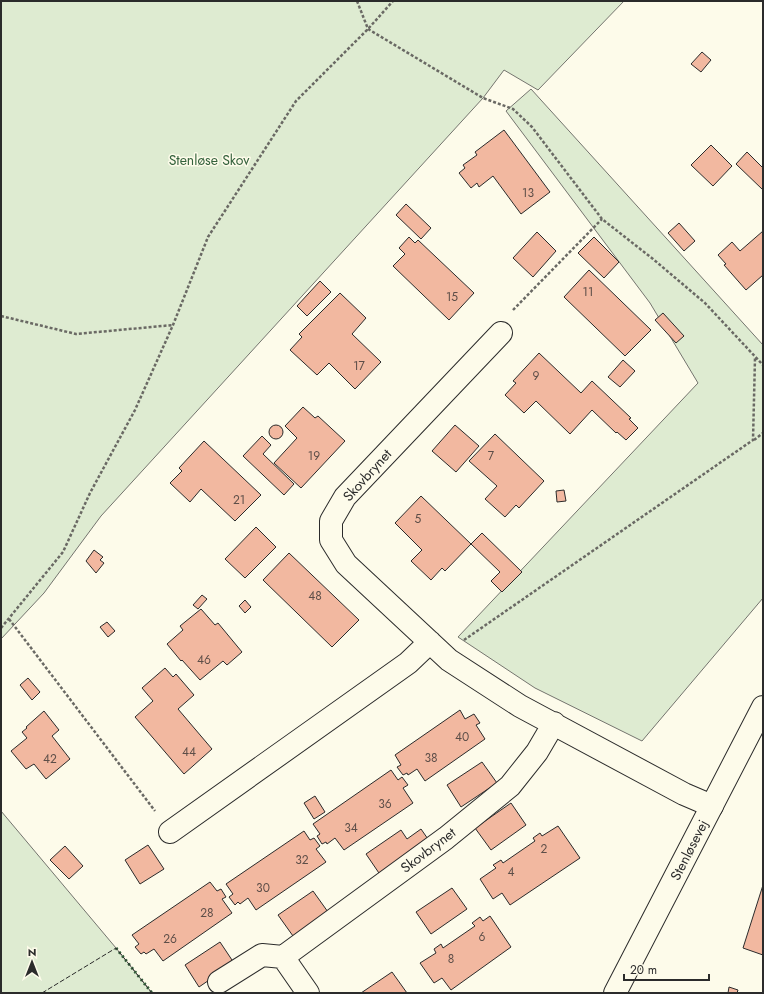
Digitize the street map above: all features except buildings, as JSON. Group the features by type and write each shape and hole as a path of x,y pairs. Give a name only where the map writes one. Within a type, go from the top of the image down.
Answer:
{"street":[{"name":"Skovbrynet","path":"501,333 345,497 331,521 331,540 346,564 449,660 520,706 684,794 712,806"},
{"path":"170,832 408,663 437,648"},
{"name":"Stenløsevej","path":"615,993 763,706"},
{"name":"Skovbrynet","path":"283,957 446,838 510,786 537,752 554,723"},
{"path":"219,982 262,955 283,957 308,993"}],"path":[{"path":"357,1 368,29 483,98 513,109 532,126 602,219 653,259 705,303 763,365"},
{"path":"1,628 63,552 90,493 135,410 173,325 208,237 296,101 368,29 393,1"},
{"path":"501,333 513,309 602,219"},
{"path":"1,316 76,334 173,325"},
{"path":"753,440 755,358"},
{"path":"437,648 763,433"},
{"path":"9,619 170,832"}],"green space":[{"name":"Stenløse Skov","path":"1,1 624,1 538,90 504,70 483,98 101,516 44,593 1,639"},
{"path":"531,89 763,345 763,598 642,741 535,688 458,637 698,383 650,303 506,111"},
{"path":"1,811 116,948 152,993 1,993"}],"hedge":[{"path":"116,948 152,993"}],"fence":[{"path":"42,993 116,948 152,993"}]}
